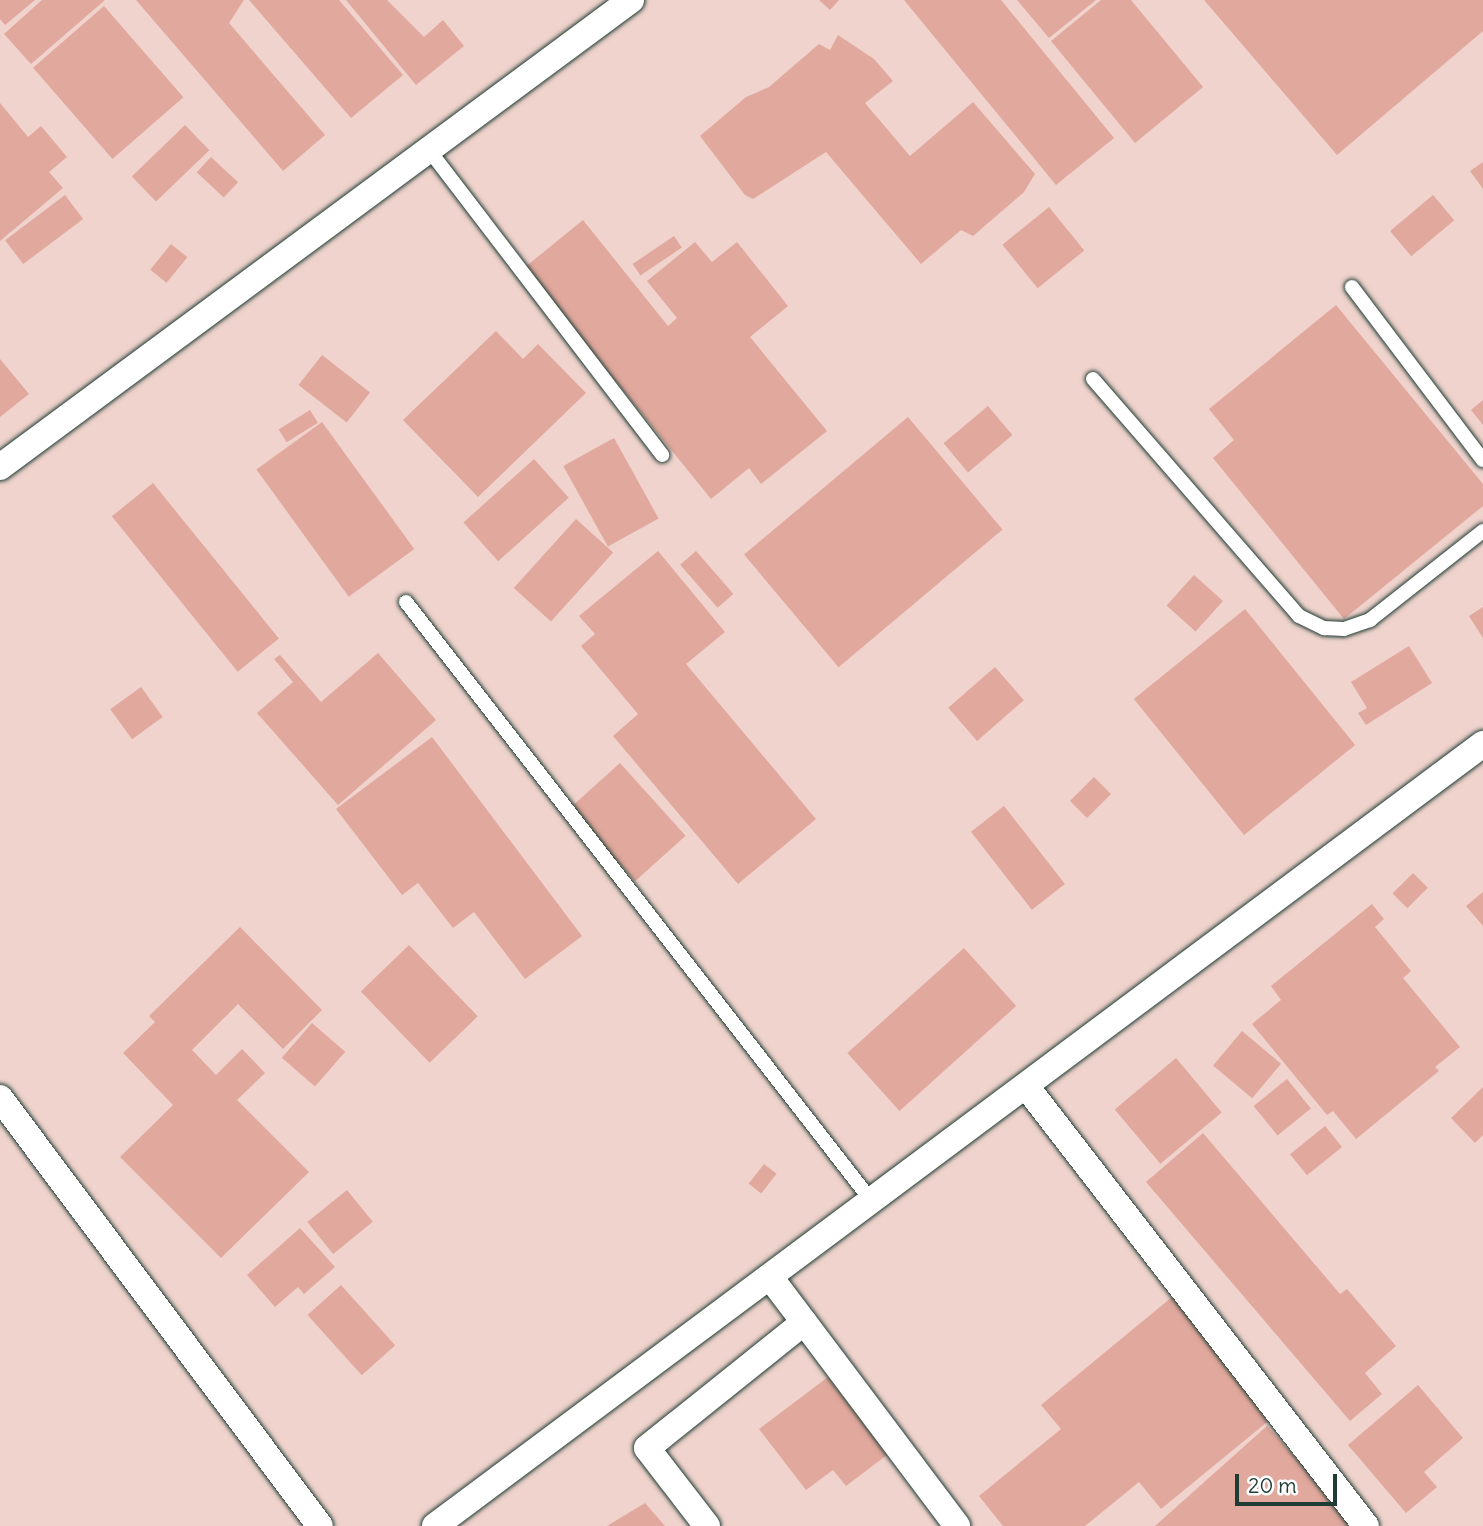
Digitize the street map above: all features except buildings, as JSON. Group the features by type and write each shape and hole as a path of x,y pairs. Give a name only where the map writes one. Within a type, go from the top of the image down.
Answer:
{"street":[{"path":"0,467 631,0"},
{"path":"435,1526 1483,744"},
{"path":"1026,1086 1366,1526"},
{"path":"0,1097 320,1526"},
{"path":"770,1278 957,1526"},
{"path":"707,1526 647,1448 804,1322"}],"lane":[{"path":"429,150 662,456"},
{"path":"1352,287 1483,460"},
{"path":"1093,379 1300,616 1324,628 1344,629 1370,620 1483,531"},
{"path":"406,601 870,1199"}],"shaded area":[{"path":"0,0 1483,0 1483,1526 0,1526"}]}
